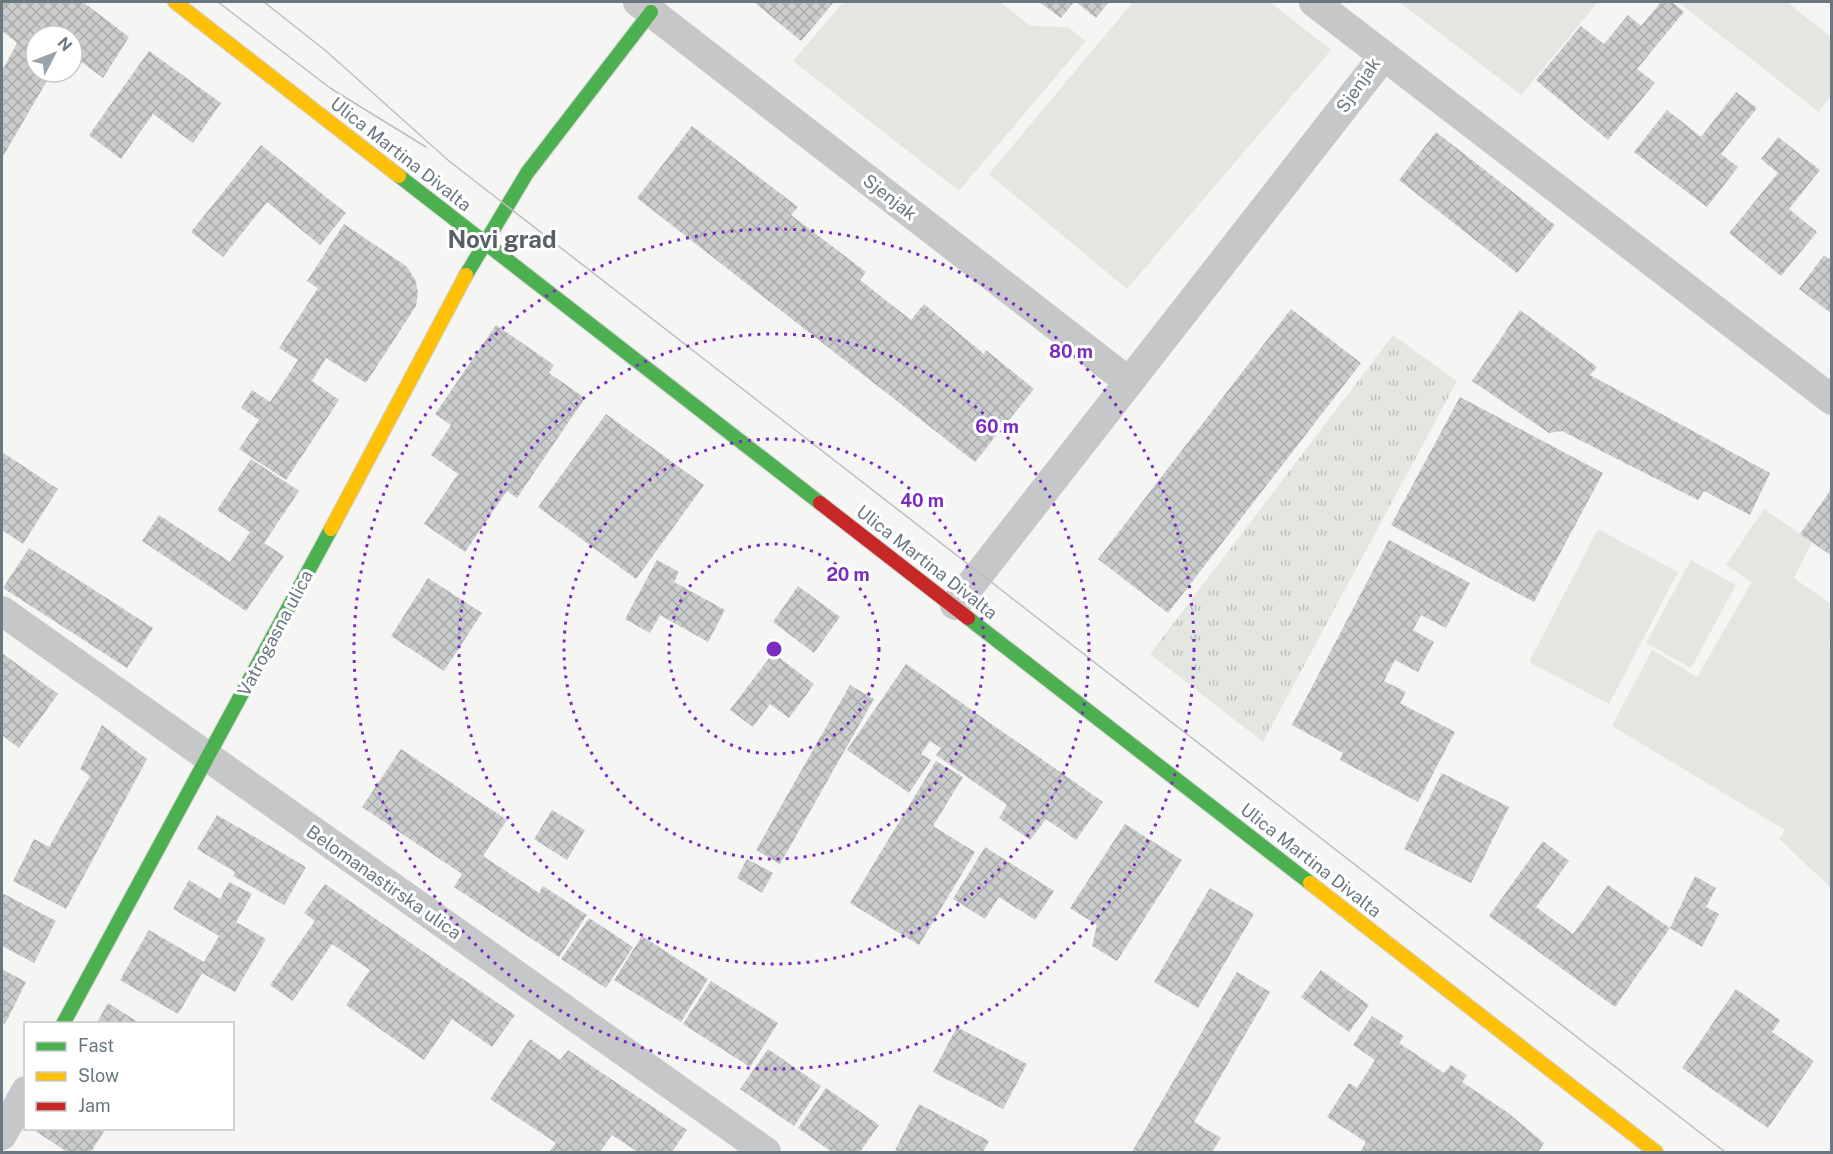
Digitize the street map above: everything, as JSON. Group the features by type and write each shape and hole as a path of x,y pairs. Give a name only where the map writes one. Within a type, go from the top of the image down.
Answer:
{"street":[{"name":"Ulica Martina Divalta","path":"175,2 955,605 1656,1152"},
{"name":"Sjenjak","path":"955,605 1383,57 1314,2"},
{"name":"Sjenjak","path":"484,241 527,173 644,7 1129,382"},
{"path":"1383,57 1832,400"},
{"name":"Vatrogasna ulica","path":"64,1022 208,758 484,241"},
{"name":"Belomanastirska ulica","path":"2,611 766,1152"},
{"path":"2,1135 24,1095"}],"green space":[{"path":"843,2 1000,2 1031,26 1068,27 1086,41 959,191 793,61"},
{"path":"1133,2 1270,2 1331,50 1127,289 989,174"},
{"path":"1399,2 1598,2 1521,95"},
{"path":"1678,2 1787,2 1831,37 1831,95 1819,112"},
{"path":"1393,335 1457,381 1263,742 1150,654"},
{"path":"1764,509 1812,542 1794,578 1831,604 1831,638 1828,644 1832,646 1831,888 1779,839 1785,830 1612,726 1652,650 1697,677 1752,582 1726,565"},
{"path":"1598,529 1678,572 1609,704 1529,662"},
{"path":"1691,560 1736,585 1691,668 1646,643"}],"building":[{"path":"2,2 83,2 129,37 103,78 84,64 84,24 24,24 24,84 45,84 2,158 2,71 17,43 2,31"},
{"path":"754,2 834,2 801,41"},
{"path":"1039,2 1074,2 1061,18"},
{"path":"1076,2 1109,2 1096,18"},
{"path":"1661,2 1672,2 1684,12 1637,69 1655,83 1608,140 1536,80 1581,26 1604,44 1628,15 1641,26"},
{"path":"149,51 221,103 193,143 153,114 121,159 89,135"},
{"path":"1736,92 1757,108 1721,154 1738,167 1707,207 1634,152 1667,110 1701,137"},
{"path":"692,126 798,207 791,215 866,272 860,280 911,320 924,304 984,354 986,350 1034,389 975,462 637,198"},
{"path":"1436,132 1555,225 1517,273 1399,180"},
{"path":"1778,137 1820,170 1789,209 1817,232 1781,276 1729,233 1778,173 1761,159"},
{"path":"261,145 346,213 320,245 267,202 223,257 191,232"},
{"path":"344,224 406,266 415,279 418,292 416,306 366,383 326,358 312,381 339,400 286,480 239,449 259,420 241,408 252,390 270,402 298,360 279,348 318,288 307,281"},
{"path":"1824,255 1832,261 1832,314 1799,289"},
{"path":"1291,309 1361,363 1168,613 1098,559"},
{"path":"1520,310 1597,367 1590,375 1770,473 1750,515 1704,491 1698,500 1562,431 1549,433 1472,381"},
{"path":"496,325 554,365 549,373 585,398 517,498 507,491 465,552 424,524 458,474 431,455 451,425 435,414"},
{"path":"1460,397 1603,473 1534,602 1391,525"},
{"path":"606,414 704,485 636,579 538,507"},
{"path":"2,452 58,489 23,544 2,530"},
{"path":"251,459 299,491 264,543 284,556 246,611 142,541 159,515 230,562 250,532 217,510"},
{"path":"1832,488 1832,556 1800,534"},
{"path":"1389,540 1470,583 1446,628 1421,615 1413,630 1434,642 1418,672 1395,660 1384,681 1406,692 1400,703 1455,732 1418,802 1340,760 1343,753 1292,725"},
{"path":"29,548 153,628 127,668 3,588"},
{"path":"657,560 679,572 674,582 725,610 708,642 660,615 650,633 625,619"},
{"path":"428,578 482,613 444,671 391,636"},
{"path":"798,586 840,617 814,653 773,622"},
{"path":"2,653 58,694 19,748 2,735"},
{"path":"773,653 814,684 789,718 770,704 753,727 730,710"},
{"path":"906,664 1103,802 1076,840 1046,819 1030,840 999,818 1007,805 936,755 941,748 930,741 921,754 931,760 909,793 847,750"},
{"path":"850,685 874,699 780,864 756,850"},
{"path":"102,725 147,759 66,909 13,881 34,839 49,847 90,776 80,769"},
{"path":"401,749 507,820 483,856 539,893 543,886 587,915 559,957 454,887 462,874 362,807"},
{"path":"936,761 963,777 933,826 975,852 919,945 850,903"},
{"path":"1442,773 1509,807 1471,883 1404,849"},
{"path":"552,810 585,830 567,860 534,839"},
{"path":"217,815 306,867 284,905 233,876 235,872 197,849"},
{"path":"1125,824 1182,860 1117,961 1092,946 1097,925 1070,908"},
{"path":"1543,841 1569,861 1536,907 1573,934 1608,885 1670,928 1615,1007 1489,916"},
{"path":"985,847 1054,891 1035,920 999,897 985,919 953,899"},
{"path":"747,859 773,873 762,893 737,878"},
{"path":"1695,876 1716,888 1706,907 1719,914 1702,947 1670,928"},
{"path":"189,880 220,899 229,882 252,894 236,922 266,939 235,992 202,973 178,1014 120,980 149,930 204,962 219,936 173,909"},
{"path":"325,884 515,1015 492,1047 452,1019 424,1060 346,1005 370,970 332,944 293,1001 270,985 315,921 304,913"},
{"path":"1210,888 1254,914 1198,1008 1154,982"},
{"path":"2,893 56,921 34,963 2,946"},
{"path":"589,918 633,947 606,988 561,959"},
{"path":"642,936 708,979 681,1022 614,980"},
{"path":"2,969 26,982 5,1024 2,1022"},
{"path":"1321,970 1369,1005 1349,1032 1301,997"},
{"path":"1237,972 1270,992 1194,1122 1221,1138 1212,1152 1132,1152"},
{"path":"711,981 778,1023 750,1067 683,1024"},
{"path":"1736,989 1780,1020 1772,1032 1814,1061 1768,1128 1682,1068"},
{"path":"108,1003 138,1022 97,1022"},
{"path":"1372,1016 1404,1036 1399,1043 1444,1073 1451,1065 1467,1075 1462,1082 1507,1112 1544,1143 1538,1152 1360,1152 1366,1142 1327,1117 1349,1083 1357,1088 1375,1060 1353,1045"},
{"path":"957,1027 1027,1064 1003,1109 933,1072"},
{"path":"530,1039 560,1060 568,1050 687,1130 672,1152 638,1152 612,1135 600,1152 549,1152 556,1143 490,1099"},
{"path":"768,1049 821,1086 794,1126 740,1089"},
{"path":"826,1088 879,1125 860,1152 832,1152 798,1128"},
{"path":"919,1104 989,1141 983,1152 900,1152 895,1150"},
{"path":"34,1130 105,1130 91,1152 67,1152"}],"tram line":[{"path":"218,2 330,88 426,147"},
{"path":"264,2 326,51 449,161 1725,1152"}],"traffic: fast":[{"path":"466,275 527,173 651,12"},
{"path":"399,176 820,503"},
{"path":"64,1022 331,529"},
{"path":"968,618 1310,883"}],"traffic: slow":[{"path":"175,2 399,176"},
{"path":"331,529 466,275"},
{"path":"1310,883 1656,1152"}],"traffic: jam":[{"path":"820,503 968,618"}],"district":[{"name":"Novi grad","path":"502,239"}]}
